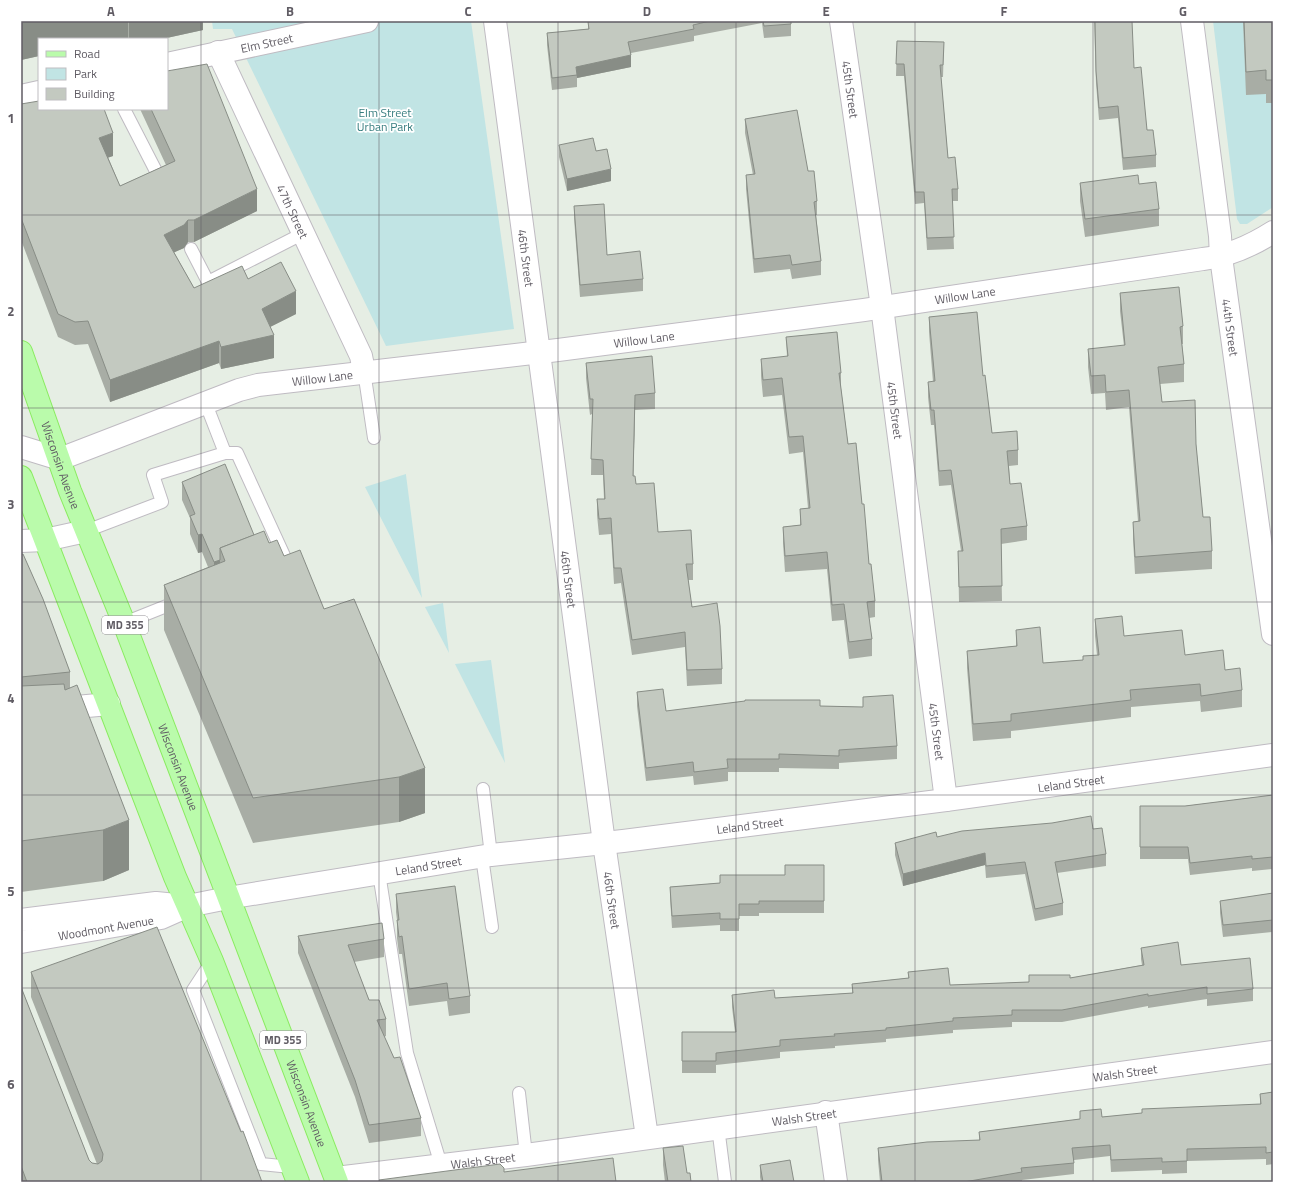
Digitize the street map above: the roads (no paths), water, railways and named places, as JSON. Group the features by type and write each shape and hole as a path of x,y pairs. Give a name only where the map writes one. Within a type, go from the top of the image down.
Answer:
{"main road":[{"name":"Wisconsin Avenue","path":"21,352 86,531 124,622 336,1180"},
{"name":"MD 355","path":"21,477 175,877 212,961 294,1174"}],"street":[{"name":"Elm Street","path":"168,64 367,21"},
{"name":"46th Street","path":"495,21 604,843 647,1137"},
{"name":"45th Street","path":"841,21 882,307 946,800"},
{"name":"44th Street","path":"1192,21 1220,236 1221,257 1273,634"},
{"name":"47th Street","path":"218,52 361,356 364,371"},
{"path":"21,96 38,92"},
{"name":"Willow Lane","path":"60,459 239,390 258,385 364,371 385,371 540,352 882,307 1221,257 1257,243 1273,232"},
{"path":"21,447 60,459"},
{"path":"21,541 46,540 86,531"},
{"path":"21,712 109,704"},
{"name":"Leland Street","path":"228,898 487,856 604,843 946,800 1273,755"},
{"name":"Woodmont Avenue","path":"21,942 161,918 188,906 228,898"},
{"name":"Woodmont Avenue","path":"21,920 156,903 188,906"},
{"name":"Walsh Street","path":"336,1180 441,1165 503,1165 526,1155 647,1137 1273,1052"},
{"path":"826,1112 836,1182"}],"lane":[{"path":"125,110 159,177"},
{"path":"191,249 208,282 304,233"},
{"path":"364,371 374,438"},
{"path":"206,404 225,453"},
{"path":"86,531 162,502 153,475 225,453 237,453 286,560 263,569"},
{"path":"124,622 189,597"},
{"path":"483,789 492,927"},
{"path":"379,873 407,1053 441,1165"},
{"path":"519,1093 526,1155"},
{"path":"718,1127 725,1182"}],"park label":[{"name":"Elm Street Urban Park","path":"385,119"}]}
